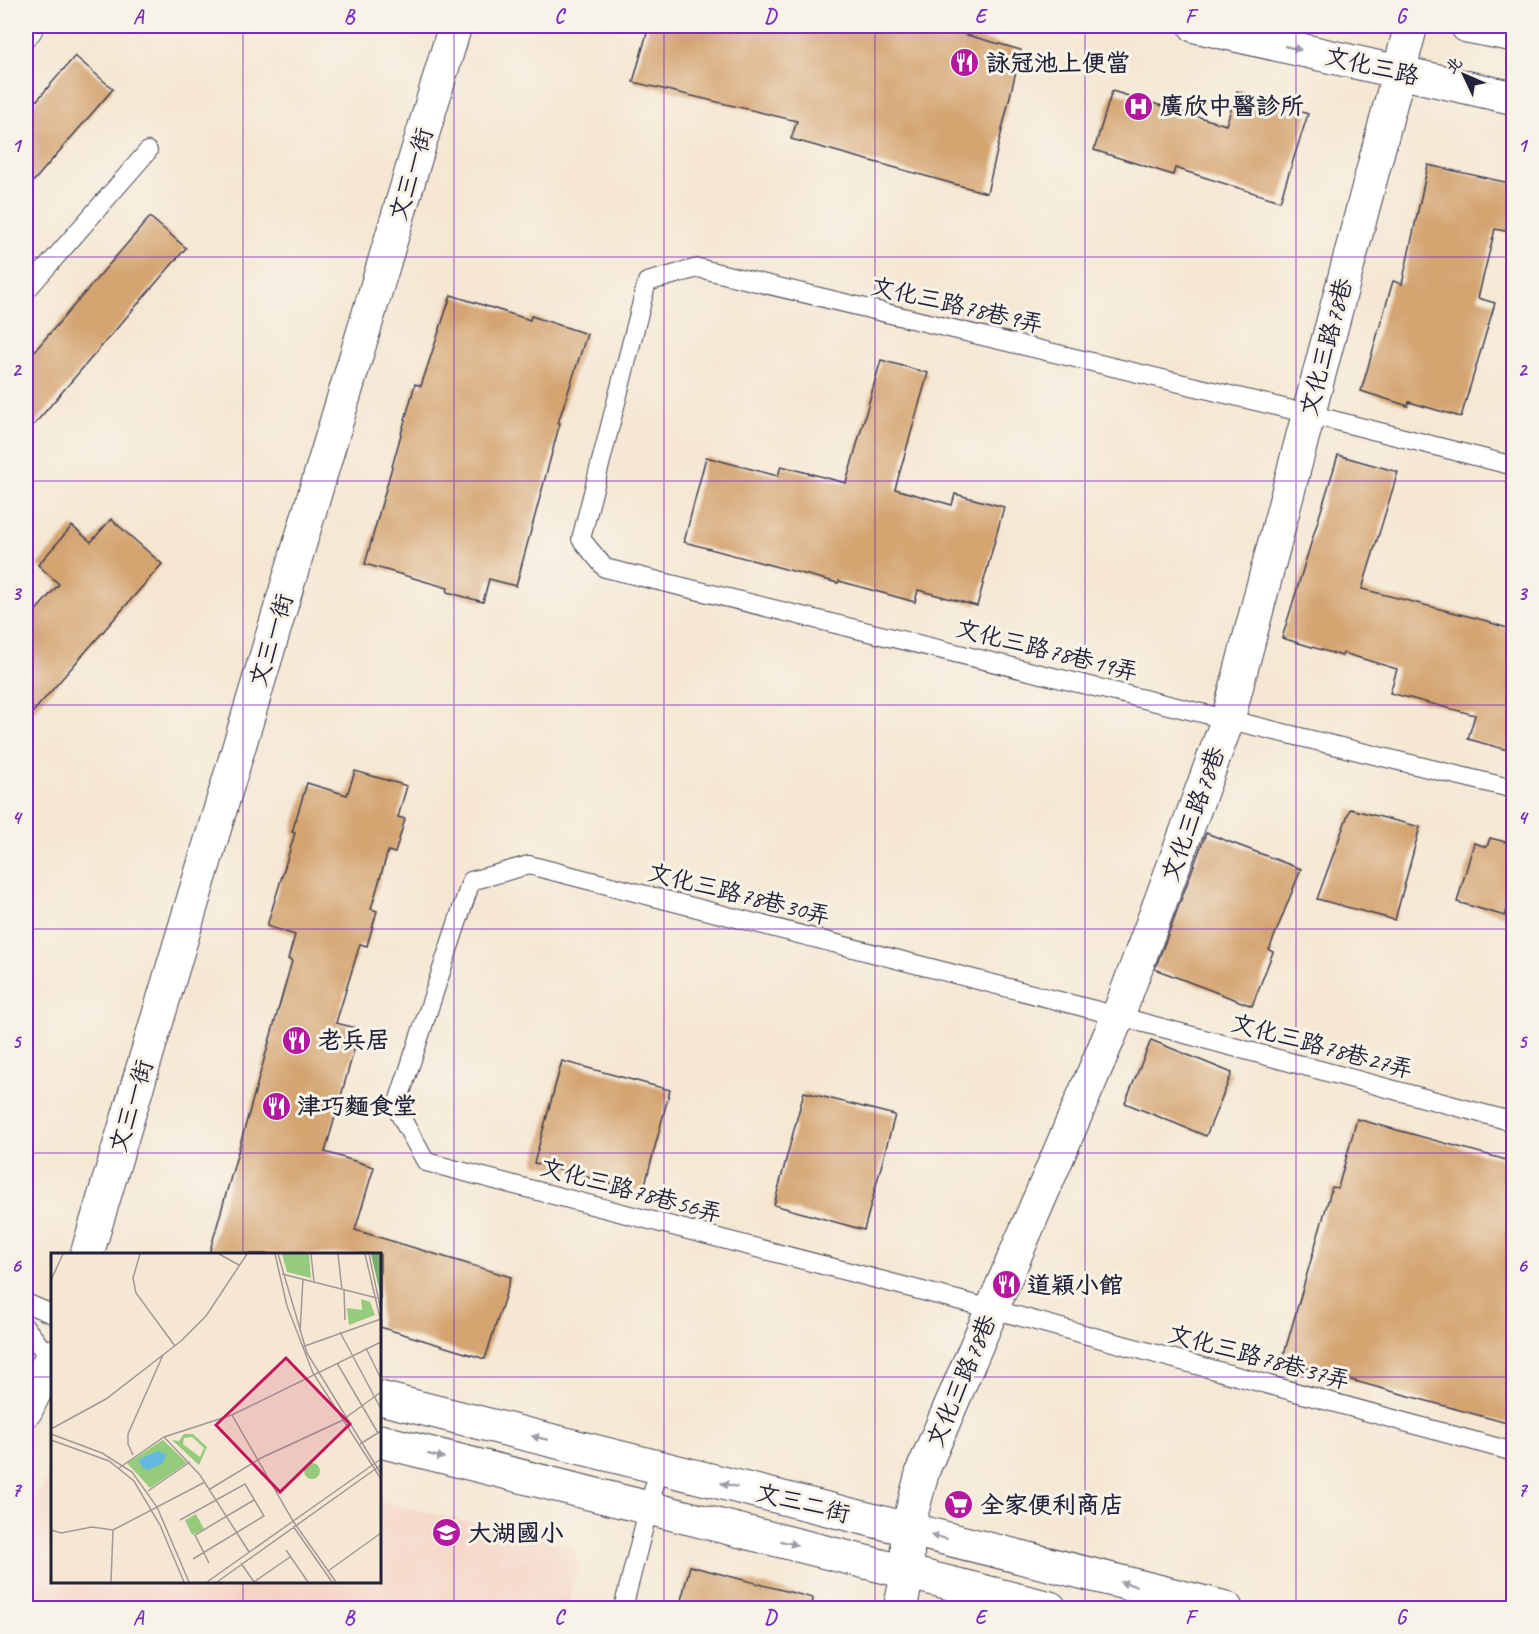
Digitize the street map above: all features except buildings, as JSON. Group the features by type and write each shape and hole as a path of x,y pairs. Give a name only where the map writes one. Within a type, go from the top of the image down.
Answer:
{"street":[{"name":"文三一街","path":"87,1253 455,26"},
{"name":"文化三路","path":"1195,26 1514,99"},
{"name":"文化三路78巷","path":"900,1608 908,1573 907,1530 923,1470 1118,1016 1228,719 1411,26"},
{"path":"1467,26 1514,35"},
{"path":"26,1410 51,1360"},
{"name":"文三二街","path":"381,1398 1226,1608"},
{"name":"文三二街","path":"381,1441 1050,1608"}],"lane":[{"path":"26,291 148,151"},
{"name":"文化三路78巷9弄","path":"581,539 647,282 698,268 1308,414 1514,466"},
{"name":"文化三路78巷19弄","path":"581,539 605,568 1514,789"},
{"name":"文化三路78巷30弄","path":"431,1002 471,881 529,865 1118,1016"},
{"name":"文化三路78巷56弄","path":"431,1002 396,1108 426,1161 992,1310"},
{"name":"文化三路78巷27弄","path":"1118,1016 1514,1122"},
{"path":"26,1303 51,1314"},
{"name":"文化三路78巷37弄","path":"992,1310 1514,1452"},
{"path":"26,1328 51,1357"},
{"path":"623,1608 659,1467"}],"shaded area":[{"name":"大湖國小","path":"51,1469 51,1583 381,1583 381,1501 570,1546 579,1563 567,1608 26,1608 26,1520"}],"place":[{"name":"詠冠池上便當","path":"965,63"},
{"name":"廣欣中醫診所","path":"1139,106"},
{"name":"老兵居","path":"297,1040"},
{"name":"津巧麵食堂","path":"276,1106"},
{"name":"道穎小館","path":"1006,1285"},
{"name":"全家便利商店","path":"959,1505"},
{"name":"大湖國小","path":"447,1533"}]}
